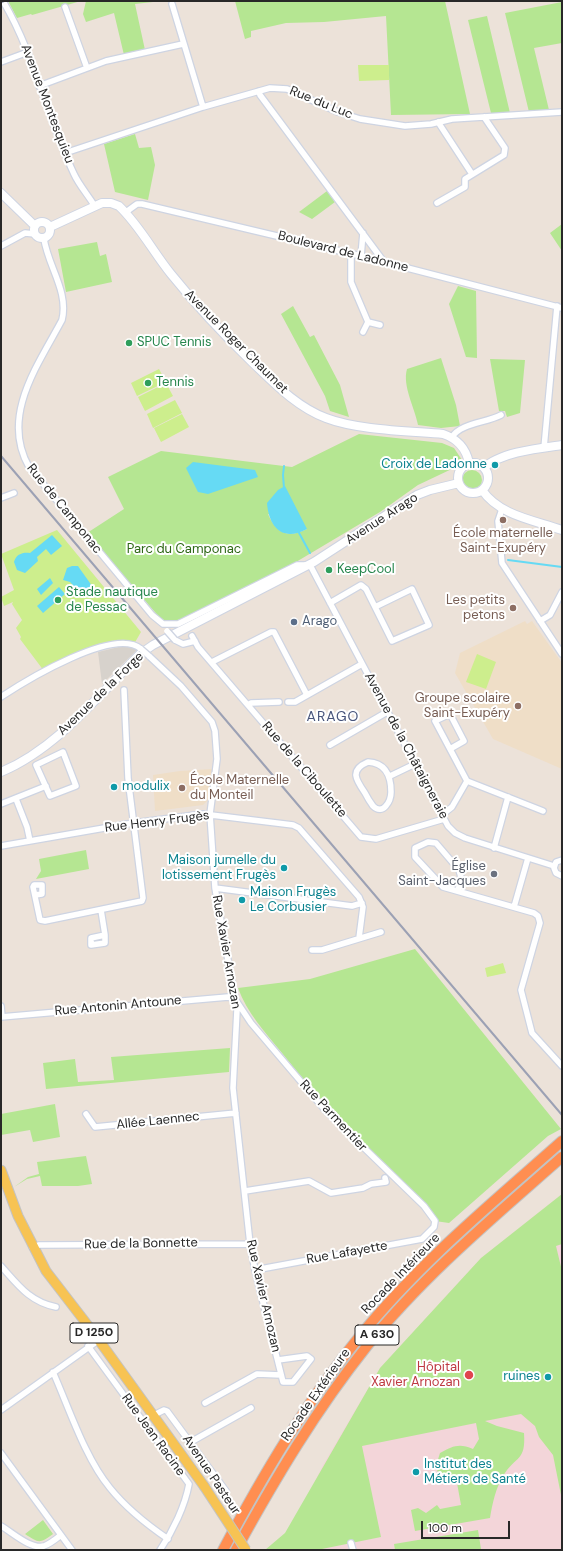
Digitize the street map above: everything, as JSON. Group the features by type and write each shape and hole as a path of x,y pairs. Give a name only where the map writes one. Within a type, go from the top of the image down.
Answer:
{"highway":[{"name":"Rocade Intérieure","path":"223,1550 284,1441 319,1388 360,1336 401,1290 444,1246 562,1141"},
{"name":"Rocade Extérieure","path":"236,1550 299,1440 334,1389 367,1345 409,1299 455,1253 562,1157"}],"main road":[{"path":"1,193 35,230 39,238 44,239 50,234 50,227 44,222 39,222 35,230"},
{"name":"Avenue Roger Chaumet","path":"50,227 94,205 111,203 119,206 126,212 165,267 192,299 240,350 277,386 299,404 319,415 343,423 443,434 452,437"},
{"path":"452,437 464,448 470,463"},
{"path":"484,468 501,458 562,445"},
{"path":"470,463 476,463 484,468 488,479 482,490 478,492 468,492 464,490 459,483 458,478 461,469 470,463"},
{"name":"Avenue Arago","path":"310,565 377,523 417,495 430,490 459,483"},
{"path":"482,490 493,503 502,509 562,530"},
{"name":"Avenue de la Forge","path":"1,772 29,758 47,745 140,654 153,645 310,565"},
{"name":"Avenue Pasteur","path":"1,1170 18,1216 32,1247 54,1283 99,1340 154,1415 204,1486 246,1550"}],"street":[{"name":"Avenue Montesquieu","path":"3,1 17,25 39,86 76,179 94,205"},
{"path":"172,4 203,107"},
{"path":"65,8 87,68"},
{"path":"39,86 106,61 184,44"},
{"path":"1,62 28,52"},
{"name":"Rue du Luc","path":"65,153 203,107 270,88 287,89 338,112 360,119 405,126 452,119 562,112"},
{"path":"259,90 260,95 384,262"},
{"path":"437,203 465,187 465,179 504,155 505,152 484,117"},
{"path":"438,122 472,174"},
{"name":"Boulevard de Ladonne","path":"126,212 137,204 142,204 360,256 559,307"},
{"path":"1,246 25,233 35,230"},
{"path":"360,256 363,233"},
{"name":"Rue de Camponac","path":"44,239 47,253 61,293 63,315 19,404 16,421 20,447 29,467 152,615 167,628 175,640 183,644 194,639"},
{"path":"351,254 351,282 368,322 363,332"},
{"path":"544,448 559,307"},
{"path":"368,322 380,325"},
{"path":"452,437 457,430 493,420 501,415"},
{"path":"1,498 14,493"},
{"path":"502,509 498,521 502,563 562,654"},
{"path":"167,628 297,565 310,565"},
{"name":"Avenue de la Châtaigneraie","path":"310,565 451,830 460,836 494,848 554,866"},
{"path":"330,603 361,585 366,589 375,607 392,641 429,625 412,589 375,607"},
{"path":"540,621 550,615 562,592"},
{"path":"212,662 271,632 274,632 307,695"},
{"name":"Rue de la Ciboulette","path":"194,639 248,705 361,837 376,839 443,817"},
{"name":"Rue Xavier Arnozan","path":"1,697 64,661 94,649 123,643 134,644 181,686 212,722 216,731 217,759 210,814 214,888 236,999 237,1010 233,1088 246,1191 250,1244 283,1382 293,1382 311,1359 307,1356 278,1360"},
{"path":"288,702 295,702 362,664"},
{"path":"35,895 40,920 45,921 142,901 143,898 128,778 124,690"},
{"path":"248,705 251,703 279,702"},
{"path":"330,745 387,712"},
{"path":"450,749 464,742 450,714 436,721 450,749 467,781 543,810"},
{"path":"63,752 76,786 50,796 46,786 36,765 63,752"},
{"path":"371,762 382,766 390,776 390,801 386,807 378,809 373,806 358,783 356,774 362,765 371,762"},
{"path":"390,776 415,764"},
{"path":"443,817 452,807 467,781"},
{"path":"1,804 46,786"},
{"path":"494,848 508,797"},
{"path":"16,799 27,827 30,841"},
{"name":"Rue Henry Frugès","path":"1,846 133,823 210,814 293,825 299,828 359,896 362,903"},
{"path":"458,891 461,877 459,870 436,843 428,842 415,848 415,856 440,885 458,891 534,913 540,920 521,990 532,1032 562,1066"},
{"path":"514,907 528,858"},
{"path":"562,860 556,862 554,866 556,873 562,876"},
{"path":"214,888 352,906 362,903 363,908 359,938"},
{"path":"101,910 105,936"},
{"path":"312,950 322,950 381,932"},
{"name":"Rue Antonin Antoune","path":"1,1017 228,997 236,999"},
{"name":"Rue Parmentier","path":"236,999 251,1023 325,1110 424,1206 435,1221 434,1227"},
{"path":"1,1006 1,1017"},
{"name":"Allée Laennec","path":"86,1114 95,1127 236,1113"},
{"path":"246,1191 309,1181 331,1193 363,1188 371,1184 386,1182 385,1178"},
{"name":"Rue Lafayette","path":"255,1270 422,1239 434,1227"},
{"name":"Rue de la Bonnette","path":"32,1247 39,1245 250,1244"},
{"path":"1,1266 29,1296 42,1304 56,1307"},
{"path":"1,1410 88,1346 99,1340"},
{"name":"Rue Jean Racine","path":"88,1346 189,1484 168,1539 160,1550"},
{"path":"53,1372 90,1457 109,1488 138,1517 168,1539"},
{"path":"205,1403 257,1374 281,1375"},
{"name":"Avenue Pasteur","path":"189,1443 251,1408"},
{"name":"Avenue Pasteur","path":"154,1415 164,1410 167,1411 189,1443 226,1491"},
{"path":"1,1453 72,1550"},
{"path":"1,1526 33,1545 40,1547 46,1545 61,1535"},
{"path":"351,1543 353,1550"}],"shaded area":[{"name":"Groupe scolaire Saint-Exupéry","path":"525,621 527,624 532,621 562,663 562,769 493,739 455,673 460,653"},
{"path":"127,645 137,650 102,684 98,652"},
{"name":"École Maternelle du Monteil","path":"212,769 208,800 203,805 155,811 153,775 180,771"},
{"name":"Hôpital Xavier Arnozan","path":"562,1194 562,1550 281,1550 323,1465 380,1368 481,1258"}],"green space":[{"path":"8,1 81,1 17,18"},
{"path":"86,1 162,1 135,4 145,50 124,55 114,13 86,22 83,14"},
{"path":"235,1 445,1 470,114 391,115 386,16 324,22 286,23 251,31 251,37 245,39"},
{"path":"562,2 562,43 534,48 549,110 529,112 505,13"},
{"path":"487,16 510,113 491,113 468,20"},
{"path":"358,65 389,65 389,80 359,81"},
{"path":"135,134 139,148 151,147 155,165 148,200 115,192 104,144"},
{"path":"327,191 335,202 312,219 299,212"},
{"path":"562,224 562,251 550,233"},
{"path":"97,242 100,256 106,254 112,282 66,292 58,249"},
{"path":"458,286 476,291 477,358 466,357 449,304"},
{"path":"293,306 310,337 314,335 340,385 349,417 330,411 325,396 281,314"},
{"path":"441,358 456,405 460,426 441,428 418,425 407,390 407,369"},
{"path":"490,359 525,360 520,413 507,417 505,411 499,411"},
{"name":"Tennis","path":"159,369 166,382 137,396 131,383"},
{"name":"Tennis","path":"166,383 173,396 145,411 138,397"},
{"name":"Tennis","path":"175,400 182,413 153,428 147,414"},
{"name":"Tennis","path":"182,414 189,427 161,442 154,428"},
{"name":"Parc du Camponac","path":"359,434 442,443 454,448 462,460 456,467 418,485 380,512 296,562 185,618 170,622 161,619 141,596 136,587 130,584 87,533 124,509 108,477 161,451 292,467","holes":["268,514 307,529 294,534 288,534 279,530 271,521"]},
{"path":"468,470 476,470 482,476 482,484 476,490 468,490 462,484 462,476"},
{"name":"Stade nautique de Pessac","path":"57,530 141,632 134,644 94,649 44,671 20,639 21,637 16,628 22,620 12,604 13,602 4,606 1,597 14,590 1,554"},
{"path":"477,654 496,662 486,689 466,682"},
{"path":"86,850 89,869 36,879 41,871 39,859"},
{"path":"415,949 561,1129 548,1136 449,1223 435,1221 428,1207 371,1152 316,1094 257,1022 246,1006 238,988 310,979"},
{"path":"503,963 506,973 487,977 485,968"},
{"path":"230,1048 229,1072 46,1089 43,1063 75,1059 78,1082 114,1080 111,1057"},
{"path":"55,1104 60,1137 33,1142 30,1130 1,1135 1,1114"},
{"path":"86,1156 92,1184 78,1186 42,1186 40,1176 27,1179 14,1187 28,1177 39,1174 37,1162"},
{"name":"Hôpital Xavier Arnozan","path":"562,1194 562,1244 556,1246 562,1271 562,1500 553,1455 539,1437 535,1426 521,1414 485,1421 497,1426 524,1433 522,1454 508,1469 498,1485 490,1518 415,1531 411,1510 418,1508 426,1513 437,1505 440,1509 461,1505 457,1483 446,1482 439,1476 436,1466 440,1453 456,1446 464,1446 473,1449 479,1439 476,1423 362,1446 381,1537 317,1550 265,1550 285,1533 380,1368 481,1258"},
{"path":"43,1520 53,1534 42,1541 36,1541 25,1534"},
{"path":"478,1530 481,1549 395,1550 394,1544"}],"water":[{"path":"193,462 255,470 258,477 208,494 198,492 186,468"},
{"path":"285,486 307,529 298,533 284,533 279,530 274,526 268,512 267,503 278,490"},
{"path":"52,535 62,546 51,555 46,549 37,557 38,561 25,573 17,570 14,562 18,555 22,553 30,553"},
{"path":"78,566 95,590 85,598 70,582 63,580 67,568"},
{"path":"50,578 53,583 41,595 37,589"},
{"path":"59,587 65,594 43,613 37,606"}],"waterway":[{"path":"284,466 284,488"},
{"path":"298,531 310,553"},
{"path":"508,560 562,567"}],"tram line":[{"path":"1,3 6,1"}],"railway":[{"path":"1,456 562,1115"}],"place":[{"name":"SPUC Tennis","path":"129,343"},
{"name":"Tennis","path":"148,383"},
{"name":"Croix de Ladonne","path":"495,465"},
{"name":"École maternelle Saint-Exupéry","path":"503,520"},
{"name":"KeepCool","path":"329,570"},
{"name":"Stade nautique de Pessac","path":"58,600"},
{"name":"Les petits petons","path":"513,608"},
{"name":"Arago","path":"294,622"},
{"name":"Groupe scolaire Saint-Exupéry","path":"518,706"},
{"name":"modulix","path":"114,787"},
{"name":"École Maternelle du Monteil","path":"182,788"},
{"name":"Maison jumelle du lotissement Frugès","path":"284,868"},
{"name":"Église Saint-Jacques","path":"494,874"},
{"name":"Maison Frugès Le Corbusier","path":"242,900"},
{"name":"Hôpital Xavier Arnozan","path":"469,1375"},
{"name":"ruines","path":"548,1377"},
{"name":"Institut des Métiers de Santé","path":"416,1472"}],"district":[{"name":"ARAGO","path":"333,717"}]}
